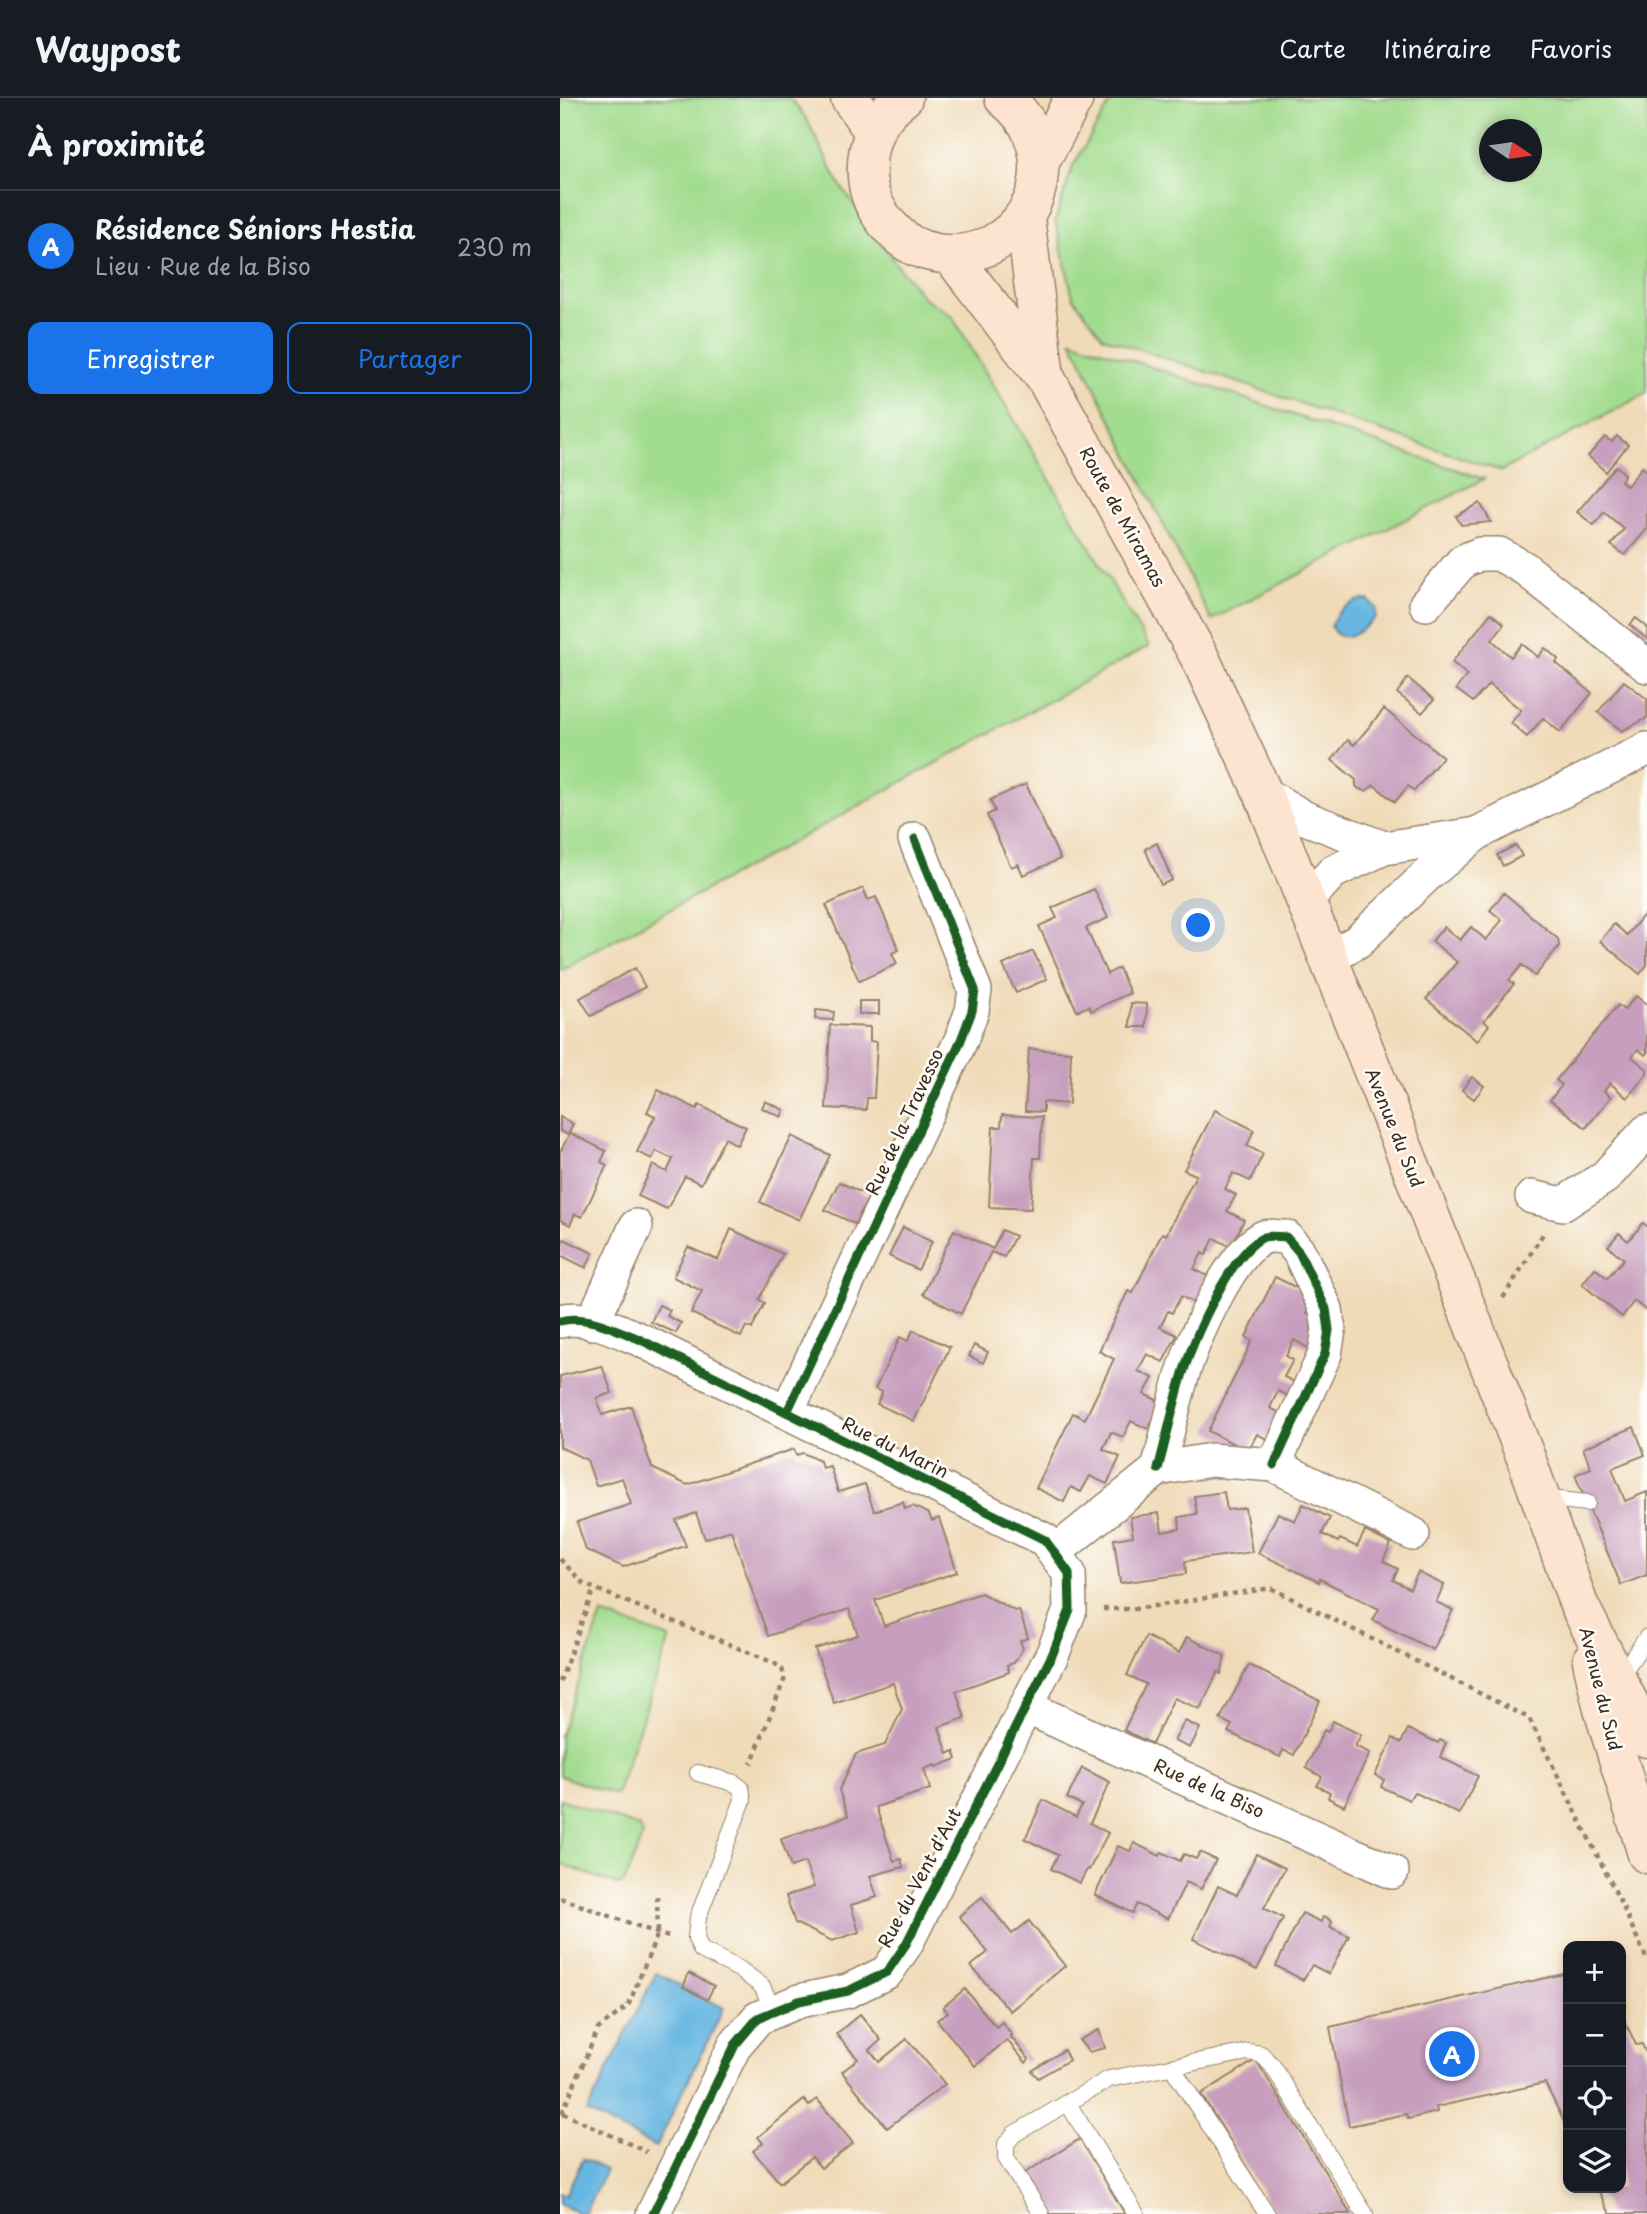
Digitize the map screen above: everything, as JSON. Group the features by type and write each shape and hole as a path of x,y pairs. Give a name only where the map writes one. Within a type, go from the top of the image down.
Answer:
{"main road":[{"path":"850,98 874,132"},
{"path":"903,98 890,108 874,132 866,160 868,188 879,215 898,236 923,251 951,256 979,251 1004,238 1024,217 1036,191 1040,163 1074,98"},
{"path":"1004,98 1018,110 1033,135 1040,163"},
{"name":"Route de Miramas","path":"1024,217 1046,379"},
{"name":"Route de Miramas","path":"951,256 1046,379 1199,656"},
{"name":"Avenue du Sud","path":"1199,656 1263,793 1540,1497 1579,1605 1603,1709 1647,1854"},
{"name":"Avenue du Sud","path":"1579,1605 1647,1738"}],"street":[{"path":"1426,604 1464,561 1480,554 1499,554 1524,568 1647,666"},
{"path":"1328,958 1358,941 1426,876 1476,834 1647,749"},
{"path":"1263,793 1305,818 1384,848"},
{"path":"1305,902 1333,872 1384,848 1476,834"},
{"name":"Rue de la Travesso","path":"787,1412 961,1040 972,1011 975,990 915,839"},
{"path":"1547,1201 1605,1177 1647,1131"},
{"path":"576,1322 636,1226"},
{"path":"1158,1469 1185,1369 1208,1313 1232,1269 1248,1249 1266,1236 1286,1237 1299,1252 1326,1309 1329,1330 1325,1354 1274,1465"},
{"name":"Rue du Marin","path":"576,1322 642,1340 1045,1540 1069,1573 1070,1609 1053,1653 1026,1707"},
{"path":"1055,1552 1158,1469 1211,1460 1274,1465 1413,1534"},
{"name":"Rue de la Biso","path":"1026,1707 1392,1872"},
{"name":"Rue du Vent d'Aut","path":"653,2214 735,2045 758,2018 799,2001 848,1991 887,1972 906,1944 1026,1707"}],"lane":[{"path":"1540,1497 1587,1503"},
{"path":"1618,1680 1647,1637"},
{"path":"698,1773 734,1783 741,1788 743,1800 698,1917 696,1938 702,1951 739,1969 762,1986 774,2012"},
{"path":"1041,2214 1006,2158 1006,2144 1014,2134 1109,2079 1248,2053 1261,2054 1272,2065 1365,2214"},
{"path":"1172,2067 1267,2214"},
{"path":"1067,2102 1136,2214"}],"path":[{"path":"1477,1338 1547,1201"},
{"path":"560,1559 584,1584 774,1663 782,1669 785,1678 741,1788"},
{"path":"560,1682 594,1588"},
{"path":"1070,1609 1135,1609 1271,1588 1529,1718 1647,1960"},
{"path":"657,1896 658,1933 628,2006 598,2029 561,2112 677,2165"},
{"path":"560,1898 679,1941 696,1938"}],"green space":[{"path":"560,98 790,98 806,118 838,182 897,265 923,297 952,316 1149,646 560,970"},
{"path":"1113,98 1647,98 1647,393 1501,471 1103,337 1073,297 1055,221 1073,166"},
{"path":"1071,340 1484,479 1211,620"},
{"path":"602,1614 670,1638 616,1795 560,1776 560,1736"},
{"path":"560,1799 639,1827 643,1835 624,1883 618,1885 560,1864"}],"water":[{"path":"1360,600 1368,600 1376,608 1373,620 1352,635 1340,636 1335,633 1331,627 1338,613"},
{"path":"656,1973 724,2008 656,2147 587,2112"},
{"path":"583,2159 606,2170 584,2214 581,2214 560,2204 560,2193 565,2195"}],"building":[{"path":"1617,436 1628,445 1606,472 1588,456 1605,437 1612,442"},
{"path":"1616,466 1625,474 1621,481 1627,486 1642,467 1647,471 1647,529 1625,555 1611,545 1624,529 1604,512 1594,525 1577,512"},
{"path":"1480,503 1491,522 1461,525 1456,516"},
{"path":"1491,613 1504,624 1492,640 1511,657 1522,644 1538,657 1545,648 1558,659 1556,663 1592,693 1560,732 1543,718 1527,737 1511,723 1521,710 1489,684 1473,702 1456,689 1467,675 1452,662"},
{"path":"1636,618 1647,627 1647,639 1630,625"},
{"path":"1408,678 1434,700 1422,713 1397,693"},
{"path":"1624,681 1647,699 1647,718 1622,731 1598,712"},
{"path":"1384,709 1443,757 1414,791 1408,786 1395,802 1374,785 1366,791 1359,789 1356,780 1332,760 1348,740 1354,745"},
{"path":"1026,784 1060,859 1023,875 1018,864 1011,867 987,815 995,811 990,800"},
{"path":"1157,843 1172,880 1161,885 1145,849"},
{"path":"1516,845 1522,856 1503,866 1497,855"},
{"path":"863,888 868,900 876,897 899,950 892,953 897,964 859,981 826,905"},
{"path":"1094,889 1108,918 1086,928 1107,974 1119,968 1130,993 1091,1011 1089,1006 1077,1011 1039,926 1057,918 1052,908"},
{"path":"1504,893 1558,939 1559,946 1535,976 1522,965 1509,980 1514,984 1484,1021 1489,1025 1477,1041 1426,999 1457,962 1432,941 1444,927 1460,940 1471,927 1486,940 1502,920 1490,910"},
{"path":"1647,911 1647,965 1640,974 1600,941 1614,924 1627,935"},
{"path":"1033,951 1047,979 1016,993 1003,965"},
{"path":"635,968 645,987 591,1016 580,998"},
{"path":"1636,996 1647,1005 1647,1053 1645,1055 1638,1049 1632,1057 1647,1069 1647,1074 1627,1098 1610,1083 1604,1091 1611,1097 1586,1128 1550,1100 1562,1085 1556,1080 1618,1005 1624,1010"},
{"path":"859,1001 879,1001 879,1014 859,1014"},
{"path":"1131,1003 1147,1004 1146,1027 1130,1027"},
{"path":"816,1010 834,1012 833,1020 815,1019"},
{"path":"830,1025 870,1027 870,1041 877,1042 874,1098 867,1098 866,1110 826,1108"},
{"path":"1029,1049 1071,1052 1069,1104 1043,1102 1043,1112 1025,1111"},
{"path":"1472,1077 1484,1086 1474,1099 1462,1090"},
{"path":"658,1090 697,1109 699,1105 746,1127 737,1145 725,1138 701,1184 685,1176 667,1209 638,1196 653,1165 667,1172 673,1159 656,1151 652,1159 637,1152 655,1116 647,1112"},
{"path":"765,1101 784,1110 781,1117 762,1108"},
{"path":"1215,1110 1254,1130 1247,1146 1263,1154 1250,1181 1233,1173 1225,1189 1236,1195 1227,1211 1244,1220 1231,1247 1214,1238 1206,1255 1202,1253 1194,1269 1211,1278 1197,1305 1181,1296 1172,1313 1168,1311 1160,1327 1177,1335 1163,1362 1147,1354 1138,1371 1153,1378 1144,1394 1161,1402 1148,1429 1131,1421 1123,1437 1111,1432 1103,1449 1120,1457 1107,1484 1090,1476 1081,1492 1071,1487 1064,1502 1036,1488 1073,1413 1085,1419 1114,1359 1099,1351 1128,1291 1133,1293 1162,1233 1166,1235 1196,1175 1184,1170"},
{"path":"1002,1115 1042,1117 1040,1158 1034,1158 1031,1209 989,1207 993,1127 1001,1127"},
{"path":"560,1117 573,1124 568,1135 560,1131"},
{"path":"570,1133 606,1151 601,1162 607,1165 582,1217 575,1214 570,1225 560,1220 560,1152"},
{"path":"792,1136 830,1155 799,1220 760,1202"},
{"path":"839,1182 869,1196 855,1224 825,1210"},
{"path":"1643,1223 1647,1226 1647,1311 1634,1301 1622,1317 1582,1284 1595,1268 1607,1278 1624,1259 1608,1246 1619,1233 1628,1241"},
{"path":"903,1227 932,1242 918,1270 889,1256"},
{"path":"731,1229 783,1254 759,1300 765,1303 752,1329 746,1326 741,1337 691,1313 702,1291 673,1277 688,1247 718,1260"},
{"path":"954,1230 993,1249 1002,1230 1015,1236 1004,1257 991,1252 961,1314 923,1294"},
{"path":"564,1239 593,1253 586,1268 560,1255"},
{"path":"1275,1277 1315,1297 1307,1313 1324,1322 1310,1349 1294,1340 1286,1356 1293,1360 1284,1377 1301,1385 1295,1399 1278,1391 1270,1408 1287,1416 1273,1442 1257,1434 1248,1451 1208,1431 1252,1341 1246,1337"},
{"path":"659,1305 670,1310 667,1316 681,1323 676,1333 651,1322"},
{"path":"913,1330 950,1347 914,1421 877,1404 882,1392 875,1389 900,1337 908,1341"},
{"path":"974,1345 988,1352 983,1363 969,1356"},
{"path":"602,1366 612,1393 597,1398 602,1415 631,1406 652,1468 687,1485 794,1449 796,1455 803,1453 820,1461 822,1468 830,1466 838,1492 865,1484 874,1511 903,1502 905,1509 913,1506 929,1514 932,1521 939,1518 957,1572 875,1600 884,1626 981,1593 1015,1611 1019,1610 1028,1638 1020,1641 1023,1648 1014,1663 1007,1665 1009,1672 956,1691 965,1718 939,1727 948,1754 954,1751 957,1759 924,1769 930,1789 876,1807 894,1861 901,1859 903,1867 870,1876 877,1897 851,1905 859,1932 832,1941 795,1923 786,1896 814,1887 805,1862 791,1867 781,1839 848,1816 839,1790 856,1754 885,1745 902,1709 893,1683 834,1703 815,1649 858,1635 849,1609 768,1636 731,1530 705,1539 696,1513 676,1520 686,1546 623,1567 586,1550 577,1522 631,1504 622,1478 596,1486 587,1460 560,1447 560,1376"},
{"path":"1634,1427 1645,1455 1612,1468 1625,1501 1647,1492 1647,1575 1621,1585 1575,1475 1591,1468 1583,1448"},
{"path":"1224,1492 1227,1510 1245,1508 1252,1552 1185,1561 1186,1574 1120,1583 1114,1539 1133,1536 1130,1517 1159,1513 1162,1532 1180,1529 1179,1517 1197,1514 1194,1496"},
{"path":"1303,1504 1330,1518 1322,1534 1338,1542 1340,1539 1357,1547 1365,1531 1391,1544 1383,1561 1398,1569 1393,1580 1410,1589 1418,1572 1444,1585 1436,1602 1453,1610 1433,1650 1373,1620 1379,1609 1320,1579 1319,1582 1258,1553 1278,1513 1295,1521"},
{"path":"1146,1636 1179,1653 1187,1637 1225,1656 1221,1674 1218,1672 1200,1709 1174,1698 1152,1744 1124,1730 1146,1684 1127,1675"},
{"path":"1249,1665 1320,1701 1294,1755 1283,1750 1280,1757 1228,1732 1232,1725 1220,1719"},
{"path":"1185,1721 1200,1728 1190,1748 1174,1741"},
{"path":"1333,1721 1361,1735 1355,1746 1370,1753 1344,1806 1328,1798 1330,1792 1317,1786 1322,1777 1306,1768 1324,1730 1328,1732"},
{"path":"1408,1729 1438,1743 1440,1740 1446,1743 1440,1757 1478,1776 1459,1814 1414,1792 1409,1800 1381,1787 1384,1780 1375,1775 1393,1738 1401,1743"},
{"path":"1082,1768 1110,1782 1090,1823 1108,1833 1080,1883 1051,1869 1058,1855 1025,1839 1043,1800 1076,1817 1082,1805 1067,1798"},
{"path":"1134,1843 1160,1856 1162,1852 1180,1861 1184,1854 1196,1859 1200,1852 1216,1860 1201,1889 1186,1882 1168,1919 1137,1904 1132,1913 1095,1895 1118,1846 1130,1851"},
{"path":"1256,1854 1285,1868 1264,1908 1283,1918 1257,1970 1193,1939 1218,1886 1237,1895"},
{"path":"982,1897 1012,1934 1029,1921 1065,1966 1010,2011 971,1966 988,1952 959,1916"},
{"path":"1302,1913 1321,1922 1323,1917 1326,1917 1332,1922 1330,1927 1349,1936 1329,1974 1312,1965 1303,1980 1276,1966"},
{"path":"689,1973 714,1986 707,2000 683,1987"},
{"path":"1563,1974 1563,2120 1545,2083 1436,2107 1437,2112 1408,2119 1406,2114 1349,2126 1330,2027"},
{"path":"965,1989 996,2027 1002,2022 1029,2059 1026,2063 1007,2040 975,2066 937,2020 948,2012 943,2007"},
{"path":"860,2014 881,2040 870,2050 879,2062 907,2039 945,2084 887,2128 842,2072 858,2059 836,2034"},
{"path":"1626,2024 1636,2045 1642,2044 1647,2055 1647,2214 1610,2214 1600,2193 1626,2193"},
{"path":"1099,2030 1105,2048 1089,2052 1079,2040"},
{"path":"1064,2050 1069,2060 1038,2078 1032,2071"},
{"path":"1256,2060 1351,2214 1276,2214 1201,2094"},
{"path":"817,2099 853,2143 821,2168 812,2157 780,2183 753,2151 763,2143 758,2137 804,2100 809,2106"},
{"path":"1080,2139 1125,2214 1050,2214 1025,2173"}],"cycle path":[{"path":"787,1412 961,1040 972,1011 975,990 915,839"},
{"path":"1158,1469 1184,1370 1205,1317 1239,1259 1252,1246 1269,1236 1286,1237 1299,1252 1326,1309 1329,1330 1325,1354 1274,1465"},
{"path":"560,1321 591,1321 641,1340 1045,1540 1069,1573 1070,1610 1053,1653 906,1944 887,1972 848,1991 799,2001 758,2018 735,2045 653,2214"}],"place":[{"name":"Résidence Séniors Hestia","path":"1452,2054"}]}
